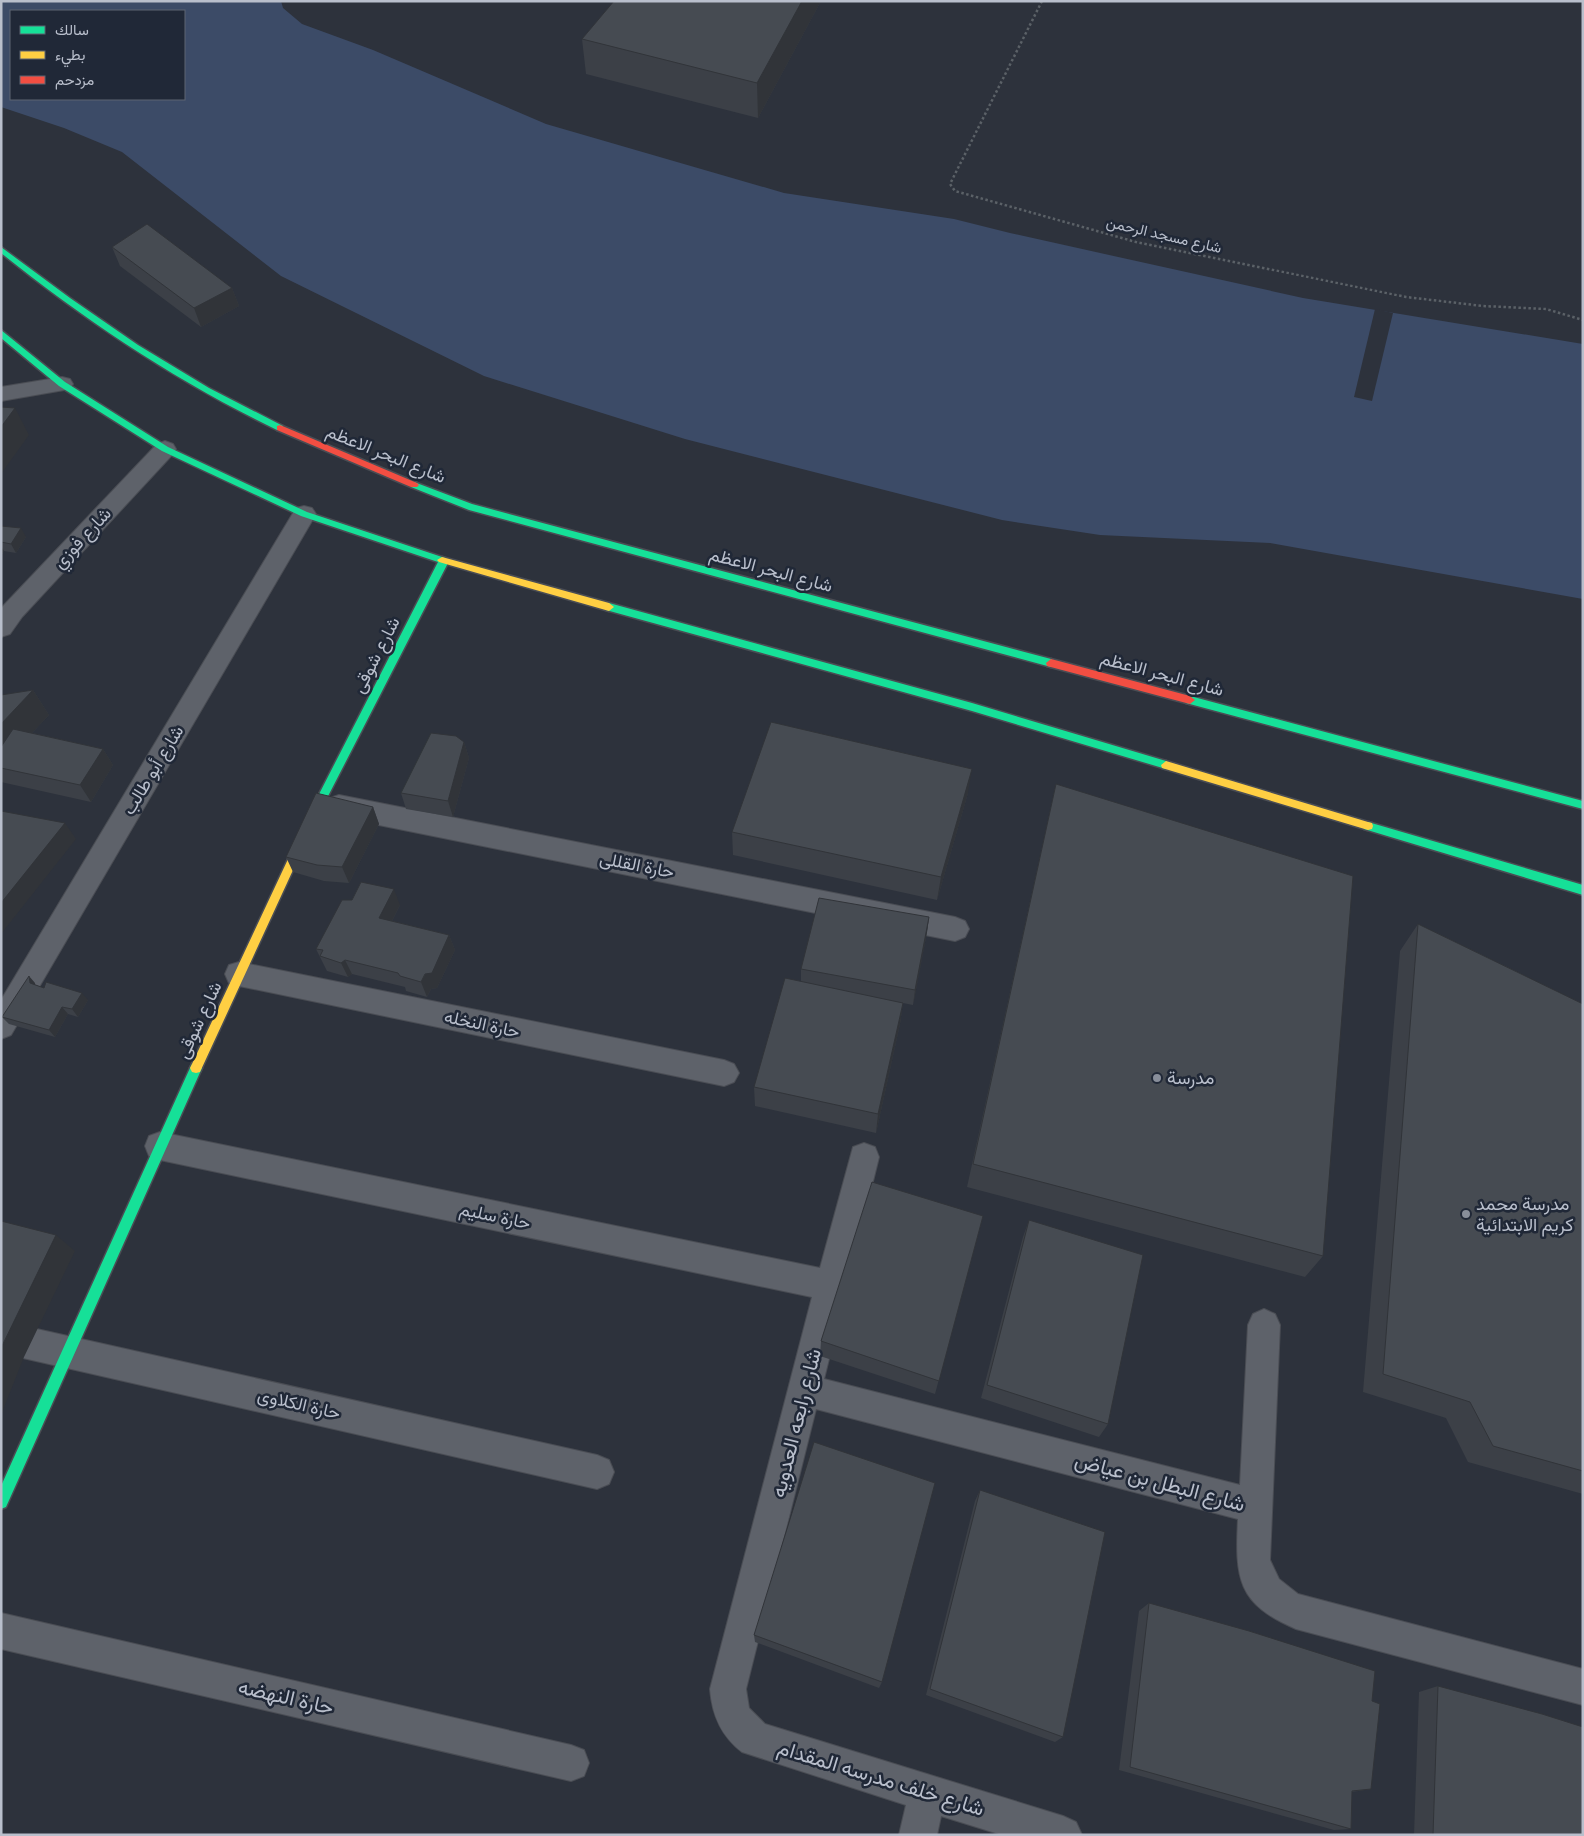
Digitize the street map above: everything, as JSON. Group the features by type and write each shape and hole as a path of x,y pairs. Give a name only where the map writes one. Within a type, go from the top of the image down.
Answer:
{"main road":[{"name":"شارع البحر الاعظم","path":"1,249 86,316 160,364 243,410 337,454 469,507 1583,805"},
{"path":"1,333 62,384 165,449 304,514 444,561 972,707 1583,890"},
{"name":"شارع شوقى","path":"1,1502 160,1146 320,802 444,561"},
{"path":"1569,886 1583,897"}],"street":[{"path":"1,394 62,384"},
{"name":"شارع فوزي","path":"1,628 13,611 165,449"},
{"name":"شارع أبو طالب","path":"1,1026 304,514"},
{"name":"حارة القللى","path":"320,802 955,929"},
{"name":"حارة النخله","path":"240,974 724,1073"},
{"name":"حارة سليم","path":"160,1146 831,1286"},
{"name":"شارع رابعه العدويه","path":"728,1689 864,1157"},
{"path":"1255,1506 1264,1325"},
{"name":"حارة الكلاوى","path":"1,1337 597,1472"},
{"name":"شارع البطل بن عياض","path":"804,1390 1255,1506 1253,1560 1257,1577 1266,1593 1280,1605 1583,1687"},
{"name":"حارة النهضه","path":"1,1631 571,1763"},
{"name":"شارع خلف مدرسه المقدام","path":"728,1689 730,1710 740,1728 755,1739 1063,1835"},
{"path":"918,1835 927,1793"}],"path":[{"name":"شارع مسجد الرحمن","path":"1042,1 950,184 950,188 955,192 1136,242 1406,297 1484,306 1546,310 1583,320"}],"water":[{"path":"1,1 281,1 283,8 302,24 373,50 546,124 784,193 954,219 1303,298 1583,344 1583,599 1270,543 1100,535 1002,520 685,439 484,376 281,276 122,152 64,128 1,107"}],"pier":[{"path":"1375,309 1393,313 1372,401 1354,397"}],"building":[{"path":"614,1 802,1 757,83 582,39"},
{"path":"147,224 232,288 194,308 112,247"},
{"path":"1,407 15,408 1,427"},
{"path":"1,526 21,528 11,544 1,542"},
{"path":"33,690 1,724 1,695"},
{"path":"771,722 972,769 941,877 732,832"},
{"path":"13,729 103,749 80,785 1,768 1,747"},
{"path":"431,733 456,736 464,742 448,801 401,793"},
{"name":"مدرسة","path":"1056,784 1353,876 1323,1256 973,1164"},
{"path":"316,793 373,807 342,867 317,865 286,857"},
{"path":"1,811 65,823 1,903"},
{"path":"361,882 394,889 379,918 449,935 432,973 425,974 421,982 400,976 398,973 345,960 341,963 320,956 323,950 316,949 342,900 352,900"},
{"path":"819,898 929,917 915,990 801,969"},
{"name":"مدرسة محمد كريم الابتدائية","path":"1418,924 1583,1004 1583,1471 1493,1446 1470,1402 1383,1374"},
{"path":"29,976 30,983 44,988 46,982 82,993 72,1009 62,1007 49,1030 2,1017"},
{"path":"785,978 903,1003 878,1114 754,1087"},
{"path":"872,1182 983,1216 939,1381 821,1341"},
{"path":"1029,1220 1143,1255 1108,1424 987,1385"},
{"path":"1,1221 56,1235 1,1348"},
{"path":"814,1442 935,1483 882,1682 754,1635"},
{"path":"980,1490 1105,1532 1063,1737 930,1689"},
{"path":"1149,1603 1249,1631 1375,1671 1372,1701 1380,1704 1371,1789 1352,1791 1351,1829 1130,1767"},
{"path":"1438,1686 1583,1727 1583,1835 1433,1835"}],"traffic: fast":[{"path":"1,249 67,300 135,347 206,390 280,428"},
{"path":"1,333 62,384 165,449 304,514 442,560"},
{"path":"414,485 469,507 1051,663"},
{"path":"294,857 320,802 444,561"},
{"path":"609,607 972,707 1166,765"},
{"path":"1190,700 1583,805"},
{"path":"1368,826 1583,890"},
{"path":"1,1502 196,1068"}],"traffic: slow":[{"path":"442,560 609,607"},
{"path":"1166,765 1368,826"},
{"path":"196,1068 294,857"}],"traffic: jam":[{"path":"280,428 414,485"},
{"path":"1051,663 1190,700"}],"place":[{"name":"مدرسة","path":"1157,1078"},
{"name":"مدرسة محمد كريم الابتدائية","path":"1466,1214"}]}
